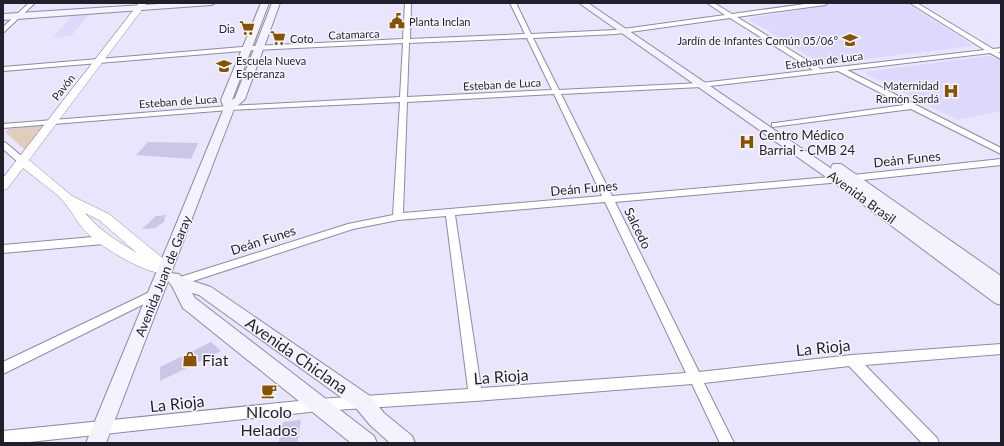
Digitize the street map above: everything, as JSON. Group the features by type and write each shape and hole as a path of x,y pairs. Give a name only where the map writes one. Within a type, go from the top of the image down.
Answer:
{"main road":[{"path":"3,17 142,5 211,3"},
{"name":"Avenida Juan de Garay","path":"229,108 226,100 266,3"},
{"name":"Avenida Juan de Garay","path":"99,436 229,108 240,98 276,3"},
{"name":"Avenida Brasil","path":"583,3 629,31 707,85 1001,299"},
{"name":"Avenida Brasil","path":"594,3 629,31"},
{"name":"Avenida Brasil","path":"707,85 775,125 853,178 1001,284"},
{"name":"Avenida Chiclana","path":"166,269 178,282 189,303 367,443"},
{"name":"Avenida Chiclana","path":"178,282 205,291 363,402 377,419 404,443"}],"street":[{"path":"3,31 32,3"},
{"path":"398,217 408,3"},
{"name":"Salcedo","path":"513,3 727,443"},
{"path":"710,3 820,71"},
{"name":"Catamarca","path":"3,69 260,48 629,31 825,3"},
{"path":"913,3 1001,57"},
{"name":"Pavón","path":"3,186 142,5"},
{"name":"Esteban de Luca","path":"3,126 229,108 707,85 1001,50"},
{"path":"839,69 1001,151"},
{"path":"775,125 913,106"},
{"name":"Avenida Chiclana","path":"3,145 67,198 104,217 147,251 166,269"},
{"name":"Deán Funes","path":"178,282 352,226 398,217 853,178 1001,162"},
{"name":"Avenida Chiclana","path":"67,198 91,229 104,240 142,262 166,269"},
{"path":"450,213 475,395"},
{"path":"3,249 104,240"},
{"path":"3,368 156,293"},
{"name":"La Rioja","path":"3,438 99,436 319,405 696,378 852,360 1001,349"},
{"path":"852,360 932,443"}],"shaded area":[{"path":"841,3 907,3 972,46 825,64 820,63 750,20 750,18"},
{"path":"89,15 71,36 53,38 71,16"},
{"name":"Maternidad Ramón Sardá","path":"988,56 1001,60 1001,111 958,120 866,74 865,72"},
{"path":"42,125 24,149 5,132 9,129"}],"building":[{"path":"148,142 198,143 191,159 136,155"},
{"path":"166,215 164,222 155,228 142,229 156,216"},
{"name":"Fiat","path":"211,342 221,351 160,381 160,367"},
{"path":"301,420 297,443 279,443 283,422"}],"place":[{"name":"Planta Inclan","path":"397,21"},
{"name":"Dia","path":"247,28"},
{"name":"Coto","path":"278,38"},
{"name":"Jardín de Infantes Común 05/06°","path":"850,40"},
{"name":"Escuela Nueva Esperanza","path":"224,66"},
{"name":"Maternidad Ramón Sardá","path":"951,91"},
{"name":"Centro Médico Barrial - CMB 24","path":"747,142"},
{"name":"Fiat","path":"190,359"},
{"name":"NIcolo Helados","path":"269,391"}]}
